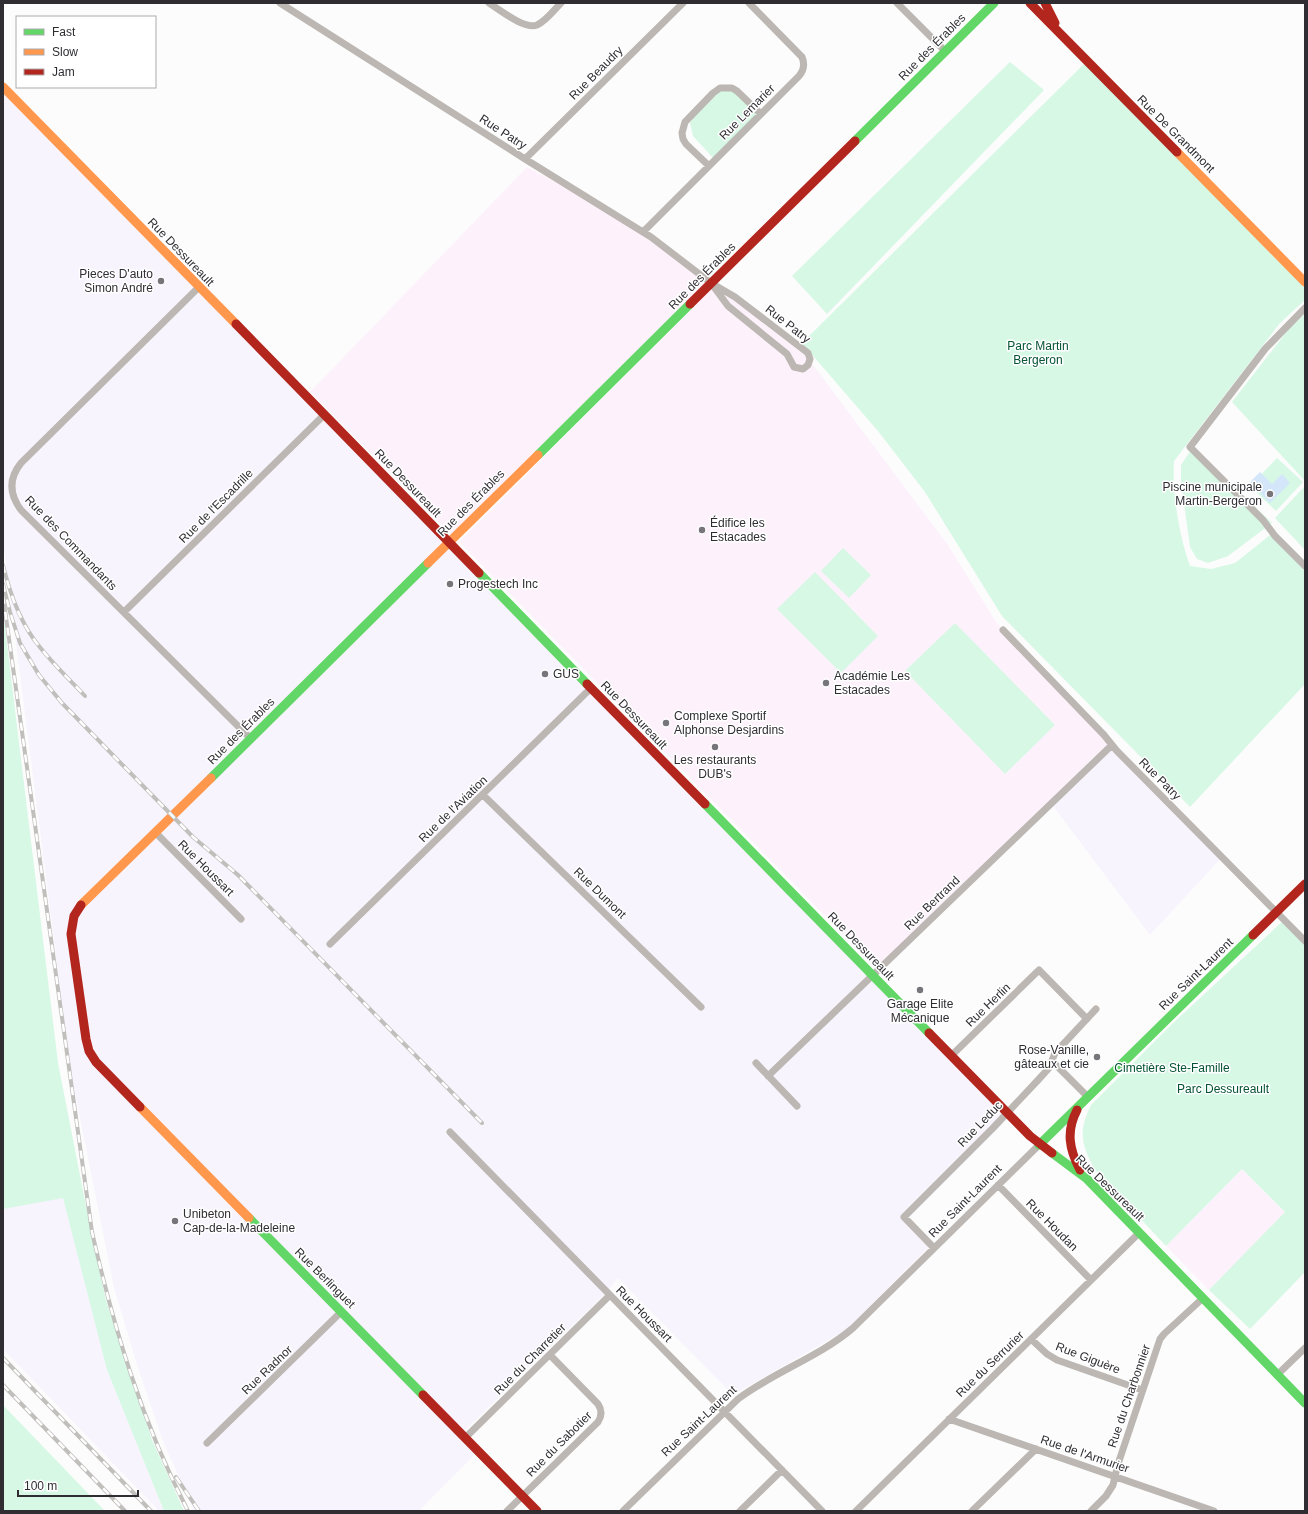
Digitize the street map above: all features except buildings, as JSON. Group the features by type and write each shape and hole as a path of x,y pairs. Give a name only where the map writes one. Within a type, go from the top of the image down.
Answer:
{"street":[{"name":"Rue Patry","path":"280,3 525,159 643,232 711,283 735,297 808,353 810,359 808,365 803,369 794,367 787,354 728,306 711,283"},
{"path":"490,3 523,24 533,26 543,20 561,3"},
{"name":"Rue Beaudry","path":"525,159 683,3"},
{"name":"Rue Lemarier","path":"643,232 799,76 802,71 804,63 802,57 749,3"},
{"path":"897,3 945,51"},
{"name":"Rue des Érables","path":"96,1062 89,1052 86,1039 72,943 71,930 73,916 78,908 156,833 250,738 994,3"},
{"name":"Rue De Grandmont","path":"1030,3 1305,282"},
{"path":"1045,3 1062,36"},
{"name":"Rue Dessureault","path":"3,87 1039,1145 1065,1161 1083,1175 1305,1403"},
{"path":"709,166 686,144 682,133 685,122 713,93 720,88 732,88 737,91 760,114"},
{"name":"Rue des Commandants","path":"199,287 21,463 15,471 12,480 13,496 21,510 250,738"},
{"path":"1305,308 1265,349 1190,447 1263,520 1275,536 1305,566"},
{"name":"Rue de l'Escadrille","path":"124,612 324,415"},
{"name":"Rue Patry","path":"1003,630 1112,745 1305,941"},
{"name":"Rue de l'Aviation","path":"330,944 591,688"},
{"name":"Rue Bertrand","path":"768,1076 1112,745"},
{"name":"Rue Dumont","path":"483,795 701,1007"},
{"name":"Rue Houssart","path":"156,833 241,919"},
{"name":"Rue Saint-Laurent","path":"623,1511 738,1398 843,1336 1305,884"},
{"name":"Rue Herlin","path":"951,1056 1039,970 1087,1018"},
{"name":"Rue Leduc","path":"934,1248 904,1217 993,1128 1049,1068 1055,1054 1096,1009"},
{"path":"1052,1061 1084,1100 1071,1122 1069,1141 1072,1153 1083,1175"},
{"name":"Rue Berlinguet","path":"96,1062 537,1511"},
{"path":"756,1063 797,1106"},
{"name":"Rue Houssart","path":"450,1132 822,1511"},
{"name":"Rue Houdan","path":"998,1185 1091,1280"},
{"name":"Rue du Serrurier","path":"856,1511 1139,1233"},
{"name":"Rue du Charretier","path":"466,1438 610,1295"},
{"name":"Rue du Charbonnier","path":"1091,1511 1110,1491 1142,1390 1162,1336 1203,1298"},
{"name":"Rue Radnor","path":"207,1443 341,1312"},
{"name":"Rue Giguère","path":"1031,1339 1046,1354 1057,1360 1142,1390"},
{"path":"1277,1375 1305,1348"},
{"name":"Rue du Sabotier","path":"507,1511 598,1422 601,1416 601,1410 598,1404 550,1355"},
{"name":"Rue de l'Armurier","path":"949,1419 1214,1511"},
{"path":"972,1511 1036,1449"},
{"path":"740,1511 782,1470"}],"shaded area":[{"path":"3,81 1008,1110 900,1217 929,1247 846,1330 733,1395 618,1278 605,1294 458,1437 475,1454 419,1511 194,1511 163,1441 138,1368 114,1288 71,1073 3,542"},
{"path":"527,167 641,228 712,283 456,539 310,392"},
{"name":"Académie Les Estacades","path":"716,285 808,358 948,545 996,622 1116,744 1094,757 878,970 459,542"},
{"path":"1111,742 1224,855 1150,935 1050,802"},
{"path":"1242,1169 1285,1213 1209,1290 1166,1246"},
{"path":"63,1197 107,1370 164,1511 159,1511 3,1349 3,1209"}],"green space":[{"name":"Parc Martin Bergeron","path":"1090,58 1305,278 1305,300 1280,323 1174,461 1174,486 1177,514 1190,566 1211,569 1235,563 1275,531 1305,563 1305,684 1190,807 1002,616 925,492 878,431 802,343"},
{"path":"1010,62 1044,90 827,314 792,276"},
{"path":"735,87 761,113 714,159 693,136 690,123 697,111 723,89"},
{"path":"1305,314 1305,481 1232,402 1288,330"},
{"path":"1193,447 1272,523 1228,556 1208,563 1197,559 1190,547 1181,482 1181,465"},
{"path":"1277,458 1303,482 1276,511 1250,486"},
{"path":"1305,486 1305,550 1275,518"},
{"path":"843,548 871,575 849,598 821,571"},
{"path":"815,572 878,636 841,673 777,609"},
{"path":"3,611 58,1063 94,1247 106,1300 152,1440 184,1511 164,1511 107,1370 63,1198 3,1209"},
{"path":"955,623 1055,725 1005,774 905,671"},
{"name":"Parc Dessureault","path":"1284,920 1305,941 1305,1272 1250,1329 1209,1290 1285,1212 1242,1169 1166,1246 1095,1170 1084,1145 1083,1131 1084,1123 1091,1105 1172,1024"},
{"path":"3,1405 105,1511 3,1511"}],"water":[{"name":"Piscine municipale Martin-Bergeron","path":"1260,472 1272,484 1282,474 1290,483 1270,503 1250,482"}],"railway":[{"path":"3,565 16,608 26,628 44,653 85,696"},
{"path":"3,584 20,643 39,675 62,703 193,837 238,875 482,1123"},
{"path":"3,596 92,1232 120,1339 143,1409 157,1444 188,1511"},
{"path":"3,1358 151,1511"},
{"path":"3,1385 125,1511"},
{"path":"176,1477 199,1511"}],"traffic: fast":[{"path":"855,141 994,3"},
{"path":"538,455 690,304"},
{"path":"211,778 428,563"},
{"path":"479,573 587,684"},
{"path":"705,804 929,1033"},
{"path":"1039,1145 1253,935"},
{"path":"1052,1153 1087,1179 1305,1403"},
{"path":"249,1218 423,1395"}],"traffic: slow":[{"path":"3,87 236,324"},
{"path":"1177,152 1305,282"},
{"path":"428,563 538,455"},
{"path":"81,905 211,778"},
{"path":"140,1107 249,1218"}],"traffic: jam":[{"path":"1030,3 1177,152"},
{"path":"1045,3 1055,23"},
{"path":"690,304 855,141"},
{"path":"236,324 479,573"},
{"path":"587,684 705,804"},
{"path":"1253,935 1305,884"},
{"path":"81,905 74,916 71,934 89,1051 96,1062 140,1107"},
{"path":"929,1033 1030,1136 1052,1153"},
{"path":"1077,1110 1071,1125 1070,1140 1073,1155 1080,1170"},
{"path":"423,1395 537,1511"}],"place":[{"name":"Pieces D'auto Simon André","path":"161,281"},
{"name":"Piscine municipale Martin-Bergeron","path":"1270,494"},
{"name":"Édifice les Estacades","path":"702,530"},
{"name":"Progestech Inc","path":"450,584"},
{"name":"GUS","path":"545,674"},
{"name":"Académie Les Estacades","path":"826,683"},
{"name":"Complexe Sportif Alphonse Desjardins","path":"666,723"},
{"name":"Les restaurants DUB's","path":"715,747"},
{"name":"Garage Elite Mécanique","path":"920,990"},
{"name":"Rose-Vanille, gâteaux et cie","path":"1097,1057"},
{"name":"Unibeton Cap-de-la-Madeleine","path":"175,1221"}],"park label":[{"name":"Cimetière Ste-Famille","path":"1172,1068"}]}
